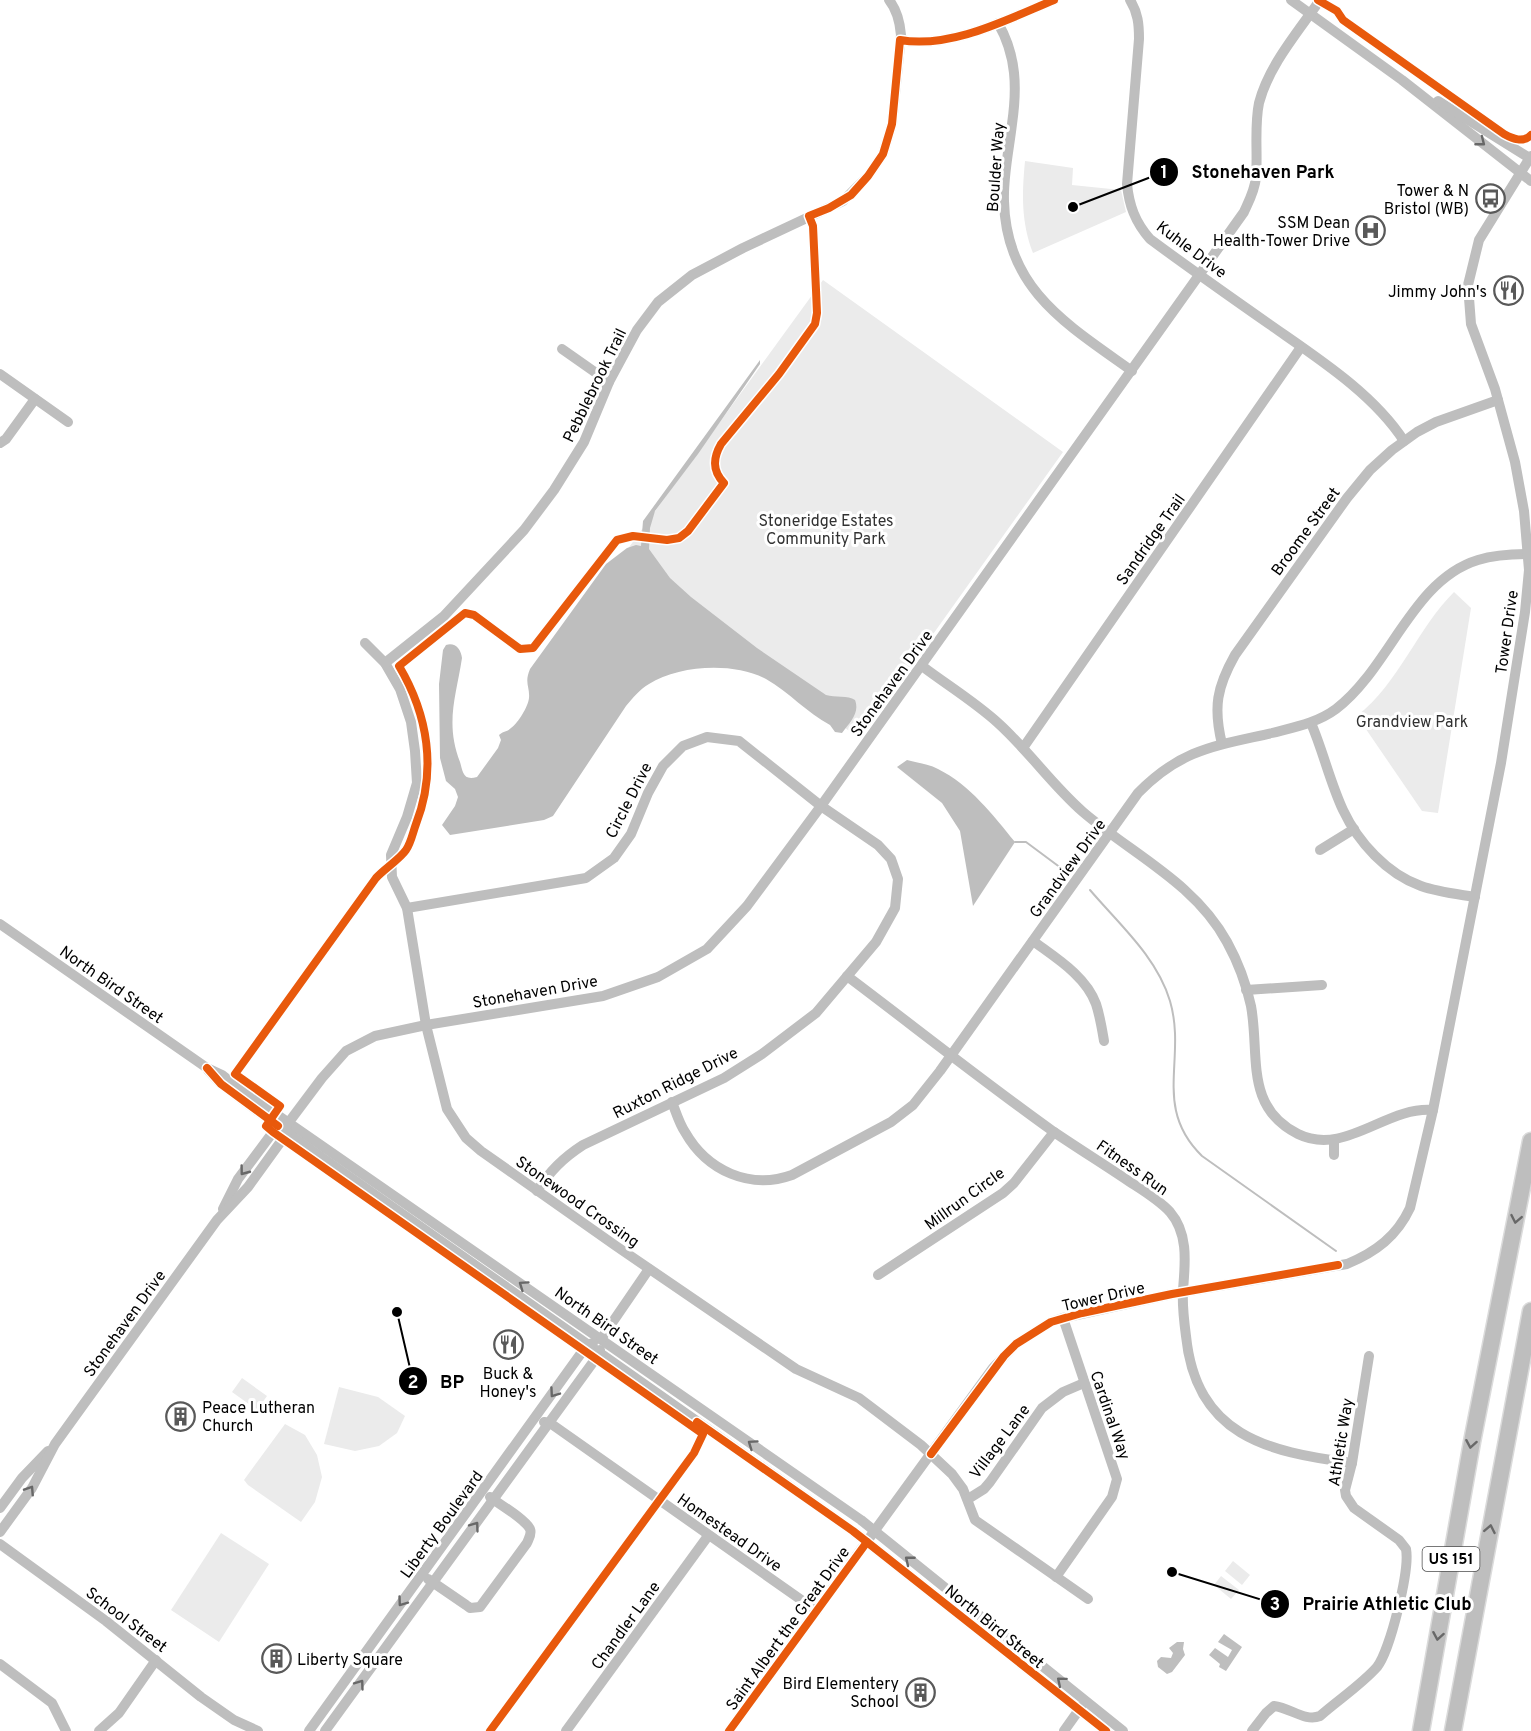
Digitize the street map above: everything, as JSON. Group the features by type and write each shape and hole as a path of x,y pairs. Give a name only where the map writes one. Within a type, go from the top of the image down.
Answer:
{"highway":[{"name":"US 151","path":"1422,1731 1472,1442 1531,1141"},
{"name":"US 151","path":"1453,1731 1531,1311"}],"street":[{"name":"Pebblebrook Trail","path":"385,663 444,616 524,530 554,490 584,442 609,382 637,330 658,302 692,275 743,248 843,201 868,176 883,154 892,124 901,26 894,6 889,0"},
{"path":"900,40 927,42 979,31 1054,0"},
{"name":"Kuhle Drive","path":"1131,0 1136,10 1139,31 1127,184 1130,206 1150,239 1372,401 1404,441"},
{"path":"1291,0 1402,80 1531,181"},
{"name":"Stonehaven Drive","path":"0,1508 22,1478 55,1444 217,1220 238,1179 273,1132 283,1127 346,1051 375,1036 426,1025 603,996 658,977 707,949 747,906 922,666 1244,212 1256,177 1256,130 1260,103 1271,73 1320,0"},
{"name":"Boulder Way","path":"998,23 1015,69 1016,90 1004,201 1006,228 1010,243 1027,280 1045,304 1060,318 1132,371"},
{"path":"1402,80 1530,158"},
{"name":"Tower Drive","path":"867,1542 1004,1356 1016,1344 1051,1322 1183,1292 1347,1264 1363,1258 1382,1246 1404,1222 1410,1208 1432,1110 1475,897 1501,764 1524,624 1529,570 1524,511 1515,462 1498,400 1471,324 1468,285 1479,240 1530,158"},
{"name":"Sandridge Trail","path":"1023,748 1301,347"},
{"path":"562,349 609,382"},
{"path":"0,374 68,422"},
{"path":"0,443 6,439 35,399"},
{"name":"Broome Street","path":"1222,744 1216,718 1221,681 1235,655 1361,480 1392,450 1436,422 1498,400"},
{"name":"Grandview Drive","path":"672,1102 684,1132 703,1156 724,1172 748,1180 777,1180 792,1175 891,1122 913,1105 1138,794 1152,779 1185,757 1222,744 1311,723 1336,709 1372,673 1408,621 1440,581 1461,567 1478,560 1494,556 1528,554"},
{"name":"Stonewood Crossing","path":"365,643 385,663 400,689 411,722 417,783 407,817 391,855 392,877 407,908 426,1025 447,1109 466,1138 537,1191 796,1369 846,1390 859,1398 931,1454 952,1474 968,1499 975,1520 1088,1599"},
{"path":"922,666 998,723 1066,796 1195,899 1226,940 1237,962 1251,1005 1258,1081 1262,1099 1286,1127 1308,1137 1334,1140 1402,1112 1432,1110"},
{"path":"1311,723 1343,809 1354,829 1370,850 1407,879 1437,891 1475,897"},
{"name":"Circle Drive","path":"407,908 586,878 614,858 631,834 648,793 663,766 683,746 707,737 739,741 821,806"},
{"name":"Ruxton Ridge Drive","path":"537,1191 552,1169 565,1156 583,1145 724,1078 762,1054 816,1012 876,942 895,908 898,879 891,859 878,845 821,806"},
{"path":"1320,850 1354,829"},
{"name":"North Bird Street","path":"0,924 207,1068 221,1084 587,1346 867,1542 1082,1706 1123,1731"},
{"path":"1033,941 1063,963 1087,988 1095,1003 1104,1041"},
{"name":"Fitness Run","path":"847,976 1054,1132 1143,1190 1171,1213 1180,1228 1184,1241 1183,1310 1191,1369 1206,1400 1228,1425 1269,1447 1352,1463"},
{"path":"1246,990 1322,985"},
{"name":"North Bird Street","path":"283,1127 601,1339 861,1520 1082,1706 1106,1731"},
{"name":"Millrun Circle","path":"878,1275 1003,1193 1014,1183 1054,1132"},
{"path":"1334,1140 1334,1155"},
{"name":"Liberty Boulevard","path":"325,1731 599,1354 601,1339 649,1269"},
{"name":"Cardinal Way","path":"1056,1578 1112,1497 1116,1487 1116,1479 1064,1318"},
{"name":"Liberty Boulevard","path":"309,1731 587,1346 601,1339"},
{"name":"Athletic Way","path":"1252,1731 1274,1706 1286,1707 1305,1718 1313,1719 1320,1716 1377,1666 1398,1609 1407,1553 1399,1540 1362,1515 1347,1499 1345,1490 1352,1463 1369,1356"},
{"name":"Village Lane","path":"968,1499 984,1489 990,1482 1042,1408 1063,1392 1084,1383"},
{"name":"Homestead Drive","path":"534,1421 549,1423 817,1611"},
{"name":"Stonehaven Drive","path":"0,1532 32,1488 55,1444"},
{"path":"422,1574 470,1608 480,1607 527,1543 531,1533 530,1528 524,1522 483,1492"},
{"name":"Chandler Lane","path":"566,1731 708,1536"},
{"name":"Saint Albert the Great Drive","path":"729,1731 867,1542"},
{"name":"School Street","path":"0,1544 156,1660 201,1697 234,1720 258,1731"},
{"path":"99,1731 119,1713 156,1660"},
{"path":"0,1664 52,1703 66,1731"},
{"path":"1064,1731 1082,1706"},
{"name":"School Street","path":"234,1720 241,1731"}],"green space":[{"path":"1025,161 1073,168 1072,185 1121,190 1126,212 1033,253 1026,230 1023,207"},
{"name":"Stoneridge Estates Community Park","path":"823,280 1063,452 859,738 685,612 529,685"},
{"name":"Grandview Park","path":"1454,592 1471,608 1438,813 1422,811 1357,716 1385,688 1429,622"},
{"path":"242,1378 267,1396 257,1410 232,1392"},
{"path":"339,1387 378,1397 405,1416 397,1433 379,1446 355,1451 324,1444"},
{"path":"285,1424 305,1435 317,1455 322,1477 315,1502 301,1522 244,1480"},
{"path":"221,1533 269,1564 219,1642 171,1610"},
{"path":"1233,1561 1250,1575 1242,1585 1225,1571"},
{"path":"1221,1576 1239,1590 1231,1599 1214,1585"}],"shaded area":[{"path":"760,360 760,364 698,454 655,511 650,528 649,549 670,578 757,648 826,695 855,700 856,709 851,721 842,733 835,732 830,725 774,684 753,674 723,668 675,673 645,686 636,694 553,816 544,820 450,835 442,825 455,806 458,797 455,789 446,781 440,758 439,684 443,650 446,645 452,644 457,647 462,658 452,722 456,748 464,775 469,778 477,777 498,748 501,740 499,735 514,726 525,710 529,698 527,681 530,669 606,564 627,548 641,546 643,521"},
{"path":"907,760 934,767 960,783 980,801 1015,842 973,906 960,831 942,803 897,767"},
{"path":"1224,1634 1242,1647 1226,1671 1219,1667 1220,1664 1209,1655 1215,1648 1228,1657 1232,1650 1218,1642"},
{"path":"1177,1642 1184,1642 1185,1655 1172,1672 1167,1674 1158,1667 1157,1661 1161,1657 1171,1658 1173,1653 1169,1648"}],"waterway":[{"path":"1015,842 1026,842 1065,871"},
{"path":"1090,890 1147,956 1164,985 1174,1022 1174,1101 1178,1119 1187,1138 1202,1156 1336,1251"}],"cycle path":[{"path":"490,1731 694,1453 703,1434 273,1132 266,1126 280,1106 235,1074 376,878 400,857 409,844 426,783 426,743 417,704 399,666 465,613 474,615 520,649 533,648 617,540 633,536 667,540 679,538 688,531 724,483 717,474 715,464 716,454 721,444 779,374 815,324 817,313 813,226 809,216 851,195 883,154 892,124 900,40 919,42 939,40 979,31 1054,0"},
{"path":"1318,0 1337,11 1343,20 1504,134 1521,140 1531,135"},
{"path":"207,1068 221,1084 278,1126"},
{"path":"931,1454 1004,1356 1016,1344 1051,1322 1172,1294 1338,1265"},
{"path":"697,1422 853,1531 1106,1731"},
{"path":"729,1731 867,1542"}],"place":[{"name":"Tower & N Bristol (WB)","path":"1490,199"},
{"name":"Stonehaven Park","path":"1073,207"},
{"name":"SSM Dean Health-Tower Drive","path":"1371,231"},
{"name":"Jimmy John's","path":"1508,291"},
{"name":"BP","path":"397,1312"},
{"name":"Buck & Honey's","path":"508,1345"},
{"name":"Peace Lutheran Church","path":"181,1416"},
{"name":"Prairie Athletic Club","path":"1172,1572"},
{"name":"Liberty Square","path":"276,1659"},
{"name":"Bird Elementery School","path":"920,1692"}]}
